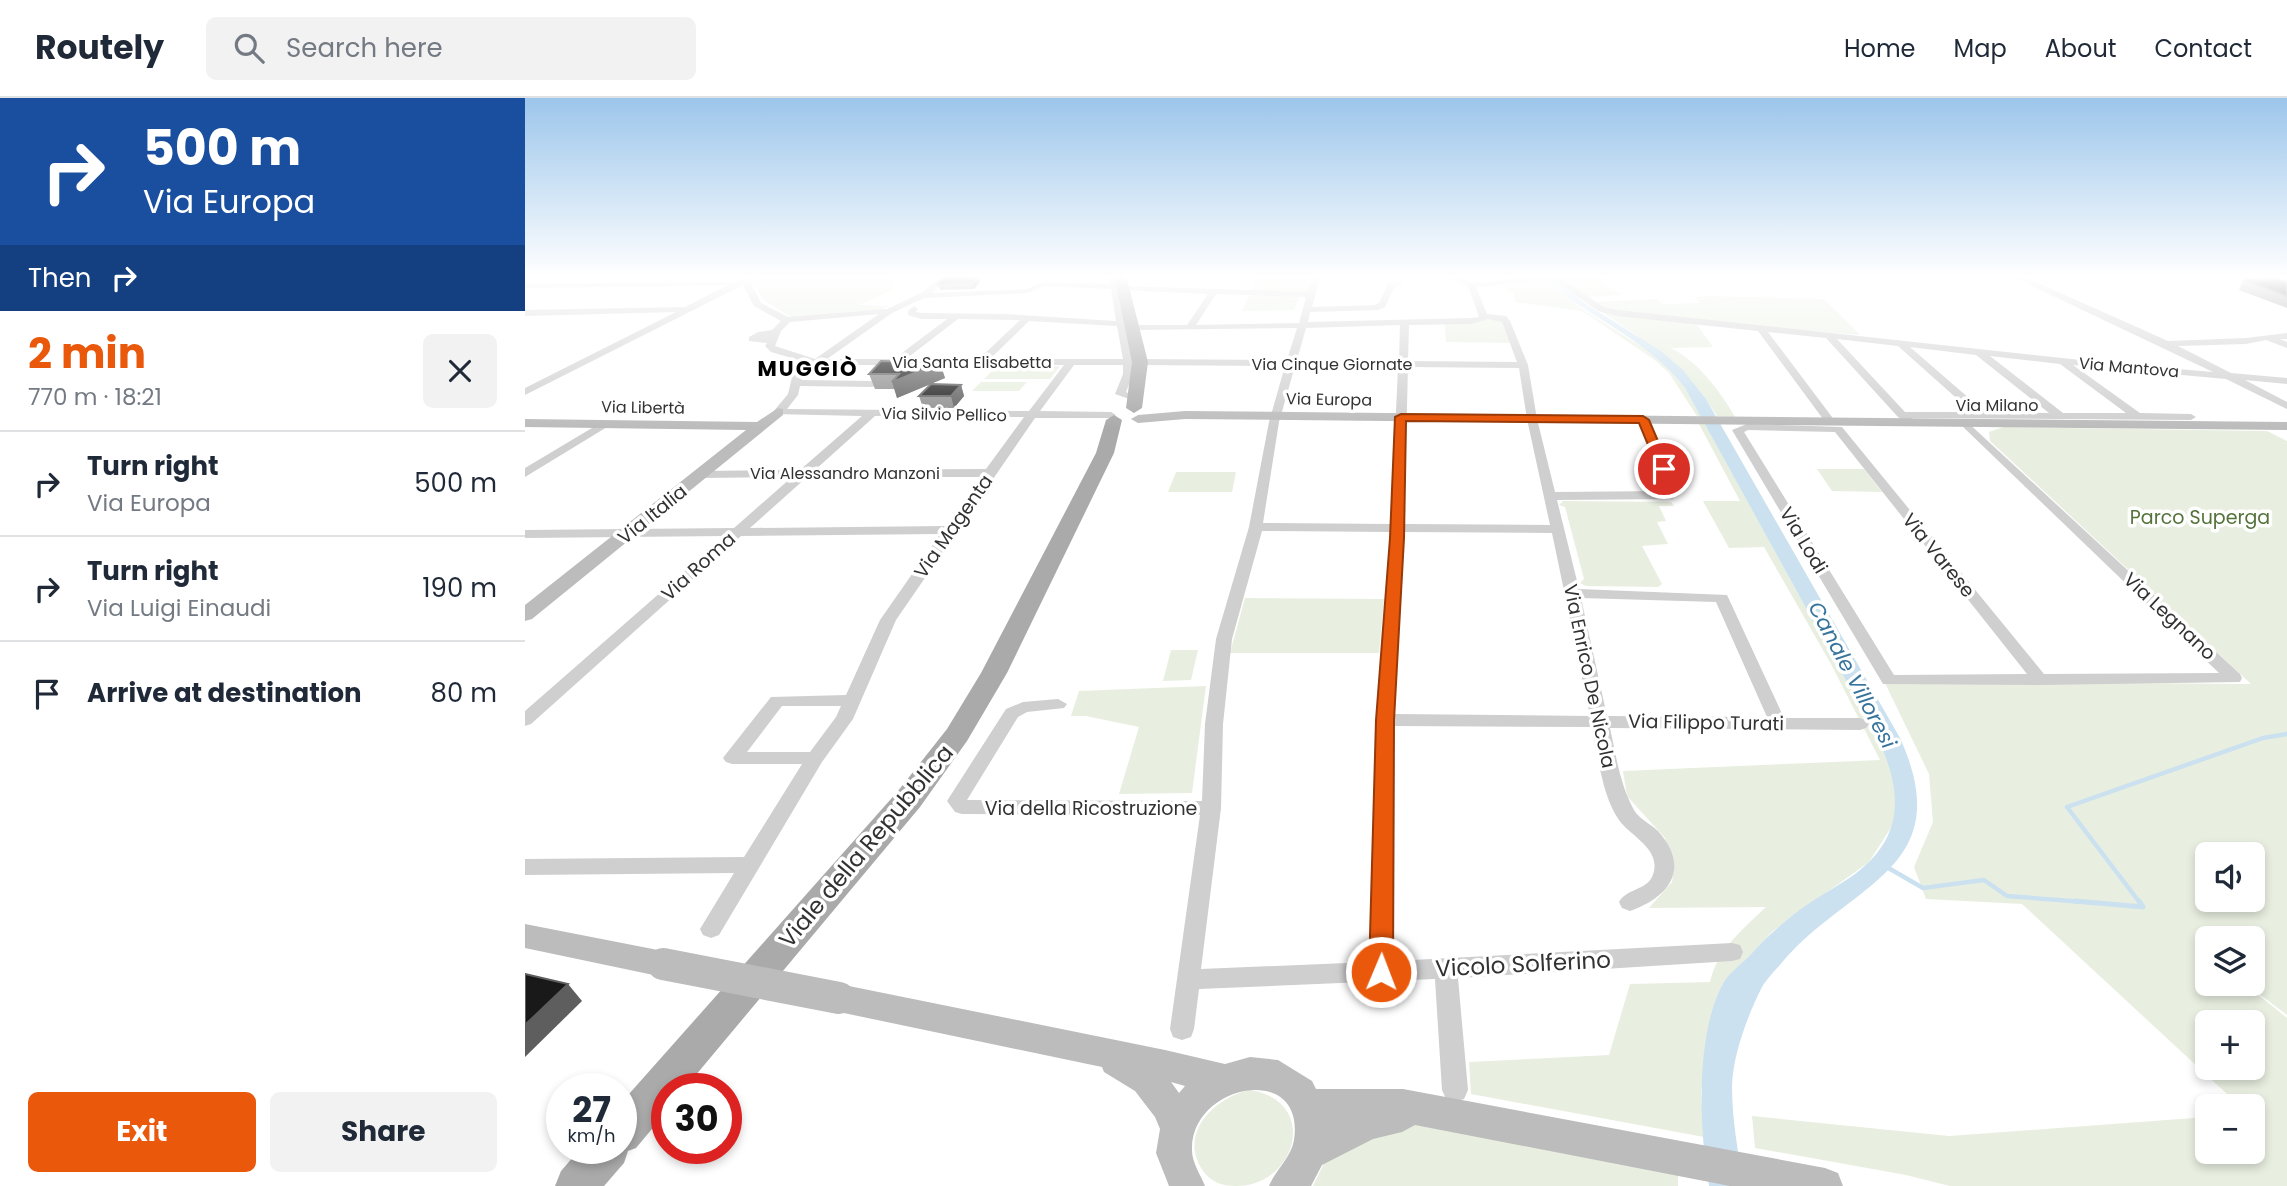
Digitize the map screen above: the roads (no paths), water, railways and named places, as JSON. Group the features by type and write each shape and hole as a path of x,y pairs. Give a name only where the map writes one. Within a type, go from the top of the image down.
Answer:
{"main road":[{"path":"1126,326 1135,367"},
{"name":"Viale della Repubblica","path":"637,1115 909,800 957,735 994,673 1128,412 1135,367"},
{"path":"576,1186 595,1164"}],"street":[{"path":"525,391 655,326"},
{"name":"Via Santa Elisabetta","path":"782,326 773,337 774,350 816,362 1071,362 1135,367"},
{"path":"778,412 793,395 799,375 868,326"},
{"path":"896,362 943,326"},
{"path":"982,362 1019,326"},
{"path":"1142,326 1190,328 1311,326"},
{"name":"Via della Ricostruzione","path":"1182,1029 1211,808 1214,724 1224,639 1256,527 1276,416 1303,326"},
{"path":"1381,972 1385,720 1405,326"},
{"name":"Via Enrico De Nicola","path":"1508,326 1523,365 1532,419 1573,593 1612,780 1627,817 1651,836 1662,854 1665,867 1662,880 1655,889 1630,902"},
{"name":"Via Mantova","path":"1739,326 1980,353 2287,381"},
{"path":"2126,326 2231,376 2286,406"},
{"name":"Via Varese","path":"1760,328 1834,425 2040,680"},
{"path":"2111,330 2133,329"},
{"path":"1828,335 1905,418"},
{"path":"2166,344 2246,341 2287,336"},
{"path":"2267,337 2287,345"},
{"path":"1901,344 1982,415"},
{"path":"1980,353 2060,416"},
{"path":"2062,361 2143,420"},
{"name":"Via Magenta","path":"711,929 815,758 844,719 888,620 989,473 1071,362"},
{"name":"Via Cinque Giornate","path":"1135,367 1293,363 1523,365"},
{"path":"796,383 873,384"},
{"name":"Via Silvio Pellico","path":"778,412 1128,412"},
{"name":"Via Italia","path":"525,615 778,412"},
{"name":"Via Europa","path":"1128,412 1185,415 1724,420"},
{"name":"Via Roma","path":"525,720 872,413"},
{"name":"Via Milano","path":"1724,420 1834,425 1905,418 1982,415 2287,424"},
{"name":"Via Milano","path":"1905,418 1964,422 2191,417"},
{"path":"1550,496 1672,495 1674,492 1643,420"},
{"name":"Via Legnano","path":"1964,422 2234,678 2040,680"},
{"name":"Via Libertà","path":"525,423 761,426"},
{"path":"525,473 606,424"},
{"name":"Via Lodi","path":"1834,425 1747,427 1738,430 1889,680 2040,680"},
{"name":"Via Alessandro Manzoni","path":"702,474 989,473"},
{"path":"1256,527 1557,529"},
{"path":"525,534 950,530"},
{"path":"1573,593 1722,598 1778,723"},
{"path":"815,758 731,758 777,701 851,700"},
{"name":"Via della Ricostruzione","path":"1058,704 1023,707 1013,713 957,801 962,807 1211,808"},
{"name":"Via Filippo Turati","path":"1385,720 1860,724"},
{"path":"525,867 748,865"},
{"path":"525,936 1078,1047 1222,1079"},
{"name":"Vicolo Solferino","path":"1188,980 1445,969 1732,952"},
{"path":"1444,1101 1445,969"},
{"path":"1078,1047 1120,1063 1145,1078 1163,1094 1177,1128"},
{"path":"1186,1186 1175,1158 1177,1128 1192,1102 1222,1079 1243,1073 1271,1075 1294,1088 1306,1105 1312,1133 1308,1153 1299,1173 1287,1186"},
{"path":"1308,1153 1368,1123 1444,1101"},
{"path":"1306,1105 1403,1106 1444,1101 1479,1121 1825,1186"}],"water":[{"name":"Canale Villoresi","path":"1610,326 1621,326 1661,351 1683,370 1706,399 1900,738 1915,782 1916,817 1907,845 1890,868 1811,933 1784,960 1763,985 1751,1012 1738,1049 1732,1086 1734,1123 1744,1186 1709,1186 1703,1138 1702,1082 1708,1027 1715,1003 1727,978 1774,931 1872,859 1891,828 1895,811 1894,793 1891,775 1877,737 1685,388 1670,370"}],"waterway":[{"path":"2140,903 2067,807 2263,738 2287,734"},
{"path":"1885,866 1923,888 1984,880 2007,896 2097,903"},
{"path":"2075,901 2143,907 2139,901"}],"district":[{"name":"MUGGIÒ","path":"808,369"}],"park label":[{"name":"Parco Superga","path":"2200,517"}]}
